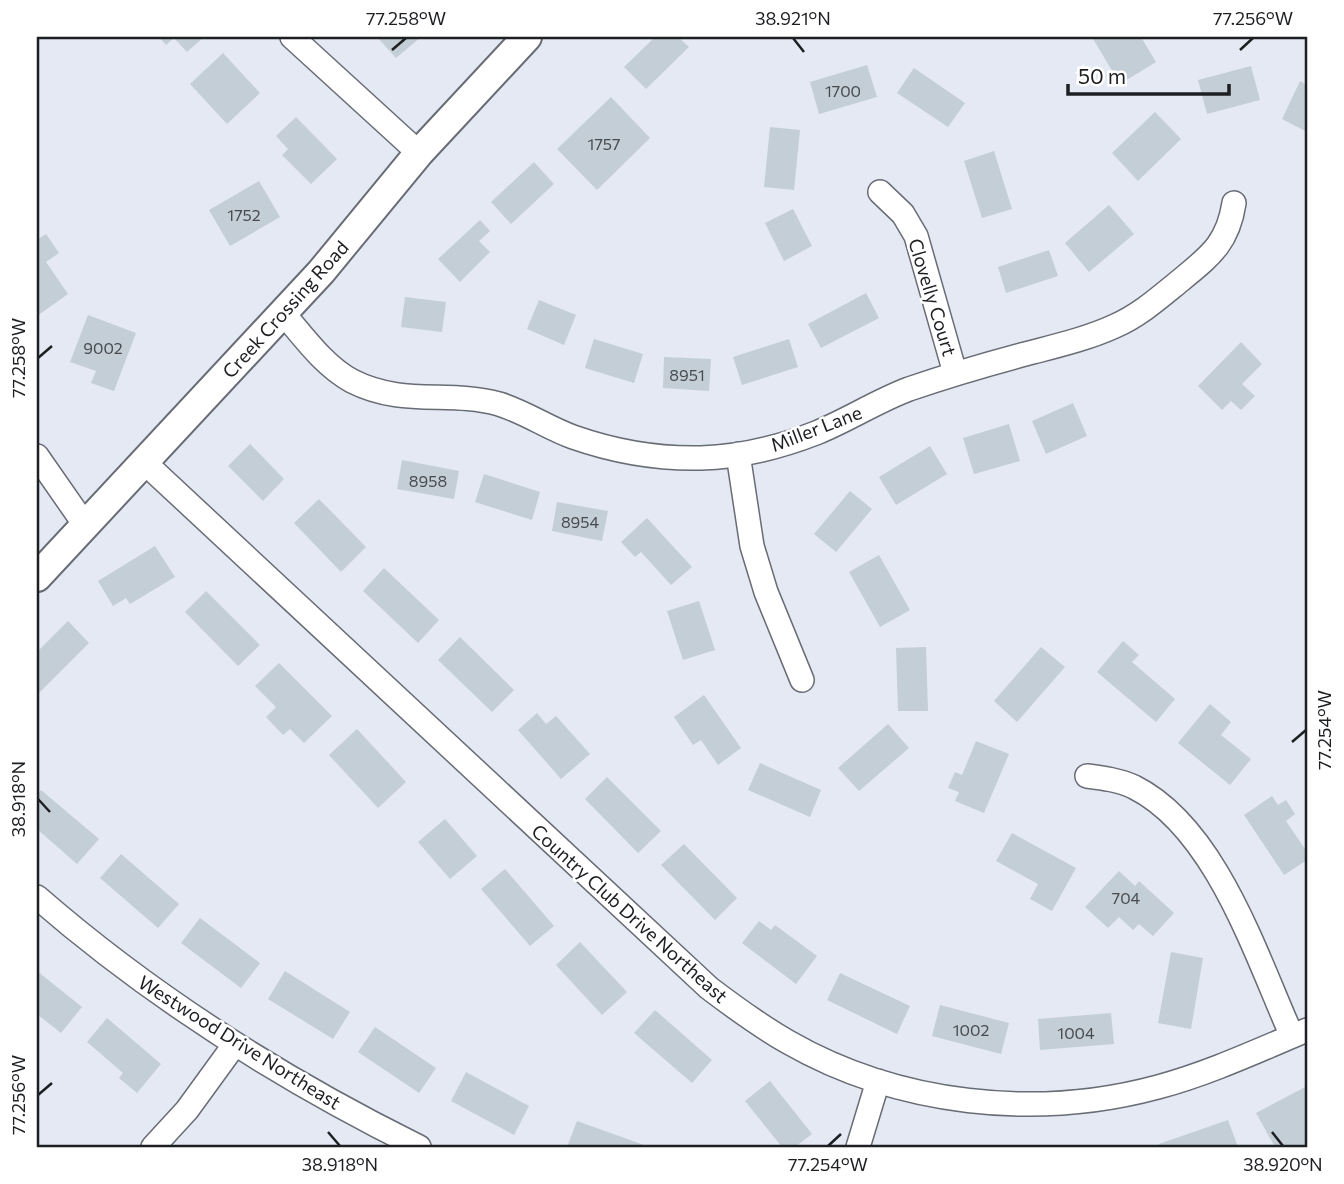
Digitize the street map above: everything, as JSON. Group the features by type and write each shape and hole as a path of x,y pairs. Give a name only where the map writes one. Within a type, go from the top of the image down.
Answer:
{"street":[{"path":"292,37 419,153"},
{"name":"Creek Crossing Road","path":"37,577 321,272 419,153 527,37"},
{"name":"Clovelly Court","path":"880,192 904,214 916,236 956,373"},
{"name":"Miller Lane","path":"283,313 329,365 350,380 373,390 409,397 472,398 502,405 572,437 612,449 700,458 738,454 778,446 817,432 905,391 956,373 1087,337 1117,326 1145,309 1212,255 1224,237 1232,218 1234,203"},
{"path":"738,454 752,547 766,592 802,680"},
{"path":"37,456 85,525"},
{"name":"Country Club Drive Northeast","path":"144,462 709,988 790,1043 878,1081 954,1099 1003,1104 1048,1104 1101,1098 1158,1087 1206,1072 1300,1033"},
{"path":"1087,776 1107,778 1132,786 1154,799 1204,851 1225,885 1300,1033"},
{"name":"Westwood Drive Northeast","path":"37,897 137,978 234,1044 299,1084 419,1147"},
{"path":"153,1147 187,1111 234,1044"},
{"path":"858,1147 878,1081"}],"building":[{"path":"159,37 204,37 187,52 174,38 166,45"},
{"path":"377,37 421,37 396,58"},
{"path":"655,37 678,37 689,47 646,89 624,67"},
{"path":"1092,37 1141,37 1156,62 1120,84"},
{"path":"223,53 260,93 227,124 190,84"},
{"path":"867,65 877,97 819,114 810,82"},
{"path":"1251,66 1260,100 1207,114 1198,80"},
{"path":"914,68 965,103 948,127 897,93"},
{"path":"1300,81 1307,85 1307,132 1282,119"},
{"path":"611,97 650,138 597,190 557,149"},
{"path":"1155,112 1181,139 1138,181 1112,153"},
{"path":"296,117 337,159 311,184 282,155 288,149 276,136"},
{"path":"770,127 800,130 794,190 764,187"},
{"path":"994,151 1012,209 982,218 964,161"},
{"path":"534,162 554,184 511,224 491,202"},
{"path":"259,181 280,217 230,246 209,210"},
{"path":"1109,205 1134,234 1089,272 1065,243"},
{"path":"793,209 812,246 784,261 765,223"},
{"path":"480,220 490,231 479,241 490,252 460,282 438,259"},
{"path":"46,234 59,253 46,262 68,294 37,316 37,240"},
{"path":"1049,250 1058,276 1006,293 998,267"},
{"path":"866,293 879,318 821,348 808,324"},
{"path":"405,297 446,302 442,332 401,327"},
{"path":"539,300 576,315 564,345 527,329"},
{"path":"88,315 136,333 114,391 91,383 96,371 70,362"},
{"path":"594,339 643,354 634,383 585,368"},
{"path":"789,339 798,367 742,385 733,357"},
{"path":"1241,342 1262,364 1242,384 1255,396 1241,410 1231,401 1222,410 1198,386"},
{"path":"664,357 711,359 709,391 663,388"},
{"path":"1073,403 1087,436 1046,454 1032,421"},
{"path":"1009,424 1020,461 974,474 963,438"},
{"path":"250,444 284,479 263,501 228,466"},
{"path":"930,446 947,474 896,505 879,477"},
{"path":"402,460 459,471 454,499 397,489"},
{"path":"484,474 540,492 532,520 475,502"},
{"path":"850,491 872,509 836,552 814,534"},
{"path":"319,499 366,547 341,572 294,523"},
{"path":"557,502 608,511 602,541 552,531"},
{"path":"647,518 692,567 671,585 641,552 635,557 621,542"},
{"path":"155,546 175,577 130,604 126,598 113,606 98,581"},
{"path":"879,555 910,610 880,627 849,572"},
{"path":"384,568 439,620 418,643 363,591"},
{"path":"206,591 260,645 238,666 185,612"},
{"path":"699,601 715,650 683,660 667,611"},
{"path":"68,621 89,643 37,695 37,652"},
{"path":"460,637 514,690 492,712 438,660"},
{"path":"1123,641 1139,655 1132,662 1175,699 1156,722 1097,672"},
{"path":"926,647 928,711 898,711 896,648"},
{"path":"1041,647 1065,667 1017,722 994,701"},
{"path":"279,663 332,716 304,743 290,729 283,735 266,717 276,707 255,686"},
{"path":"704,695 741,748 718,765 701,740 693,745 674,717"},
{"path":"1210,704 1231,722 1221,735 1251,759 1230,785 1178,743"},
{"path":"537,713 546,724 556,716 590,754 561,779 518,730"},
{"path":"888,724 909,748 859,791 838,768"},
{"path":"357,729 406,782 378,808 329,755"},
{"path":"976,741 1009,754 984,813 955,801 959,792 948,788 955,772 962,775"},
{"path":"760,763 821,790 810,817 748,790"},
{"path":"607,777 661,831 638,853 585,799"},
{"path":"41,790 99,839 77,864 37,829 37,795"},
{"path":"1272,796 1278,805 1286,800 1295,814 1286,821 1307,852 1307,860 1284,875 1244,815"},
{"path":"445,819 477,856 450,879 418,842"},
{"path":"1012,833 1076,868 1052,911 1030,899 1038,884 996,861"},
{"path":"684,844 737,898 715,920 661,865"},
{"path":"121,854 179,904 158,928 100,878"},
{"path":"505,869 554,926 530,946 481,889"},
{"path":"1119,871 1135,886 1139,881 1174,913 1153,936 1139,924 1133,930 1119,917 1108,928 1085,907"},
{"path":"200,918 260,963 241,988 181,943"},
{"path":"759,921 771,930 775,925 817,956 796,984 742,943"},
{"path":"580,942 627,992 602,1015 556,965"},
{"path":"1171,952 1203,958 1191,1029 1158,1023"},
{"path":"37,971 82,1007 61,1033 37,1014"},
{"path":"285,971 350,1012 333,1039 268,999"},
{"path":"840,973 910,1006 897,1034 827,1000"},
{"path":"940,1005 1009,1023 1001,1054 932,1036"},
{"path":"655,1010 712,1060 692,1083 634,1033"},
{"path":"1111,1013 1114,1044 1040,1050 1038,1019"},
{"path":"107,1018 161,1064 137,1093 119,1078 123,1073 87,1042"},
{"path":"375,1027 436,1068 419,1093 358,1052"},
{"path":"466,1072 529,1106 514,1135 451,1101"},
{"path":"770,1081 812,1134 795,1147 782,1147 745,1101"},
{"path":"1307,1086 1307,1147 1275,1147 1256,1113"},
{"path":"1228,1120 1238,1147 1160,1147 1159,1144"},
{"path":"577,1121 644,1145 567,1147"}]}
